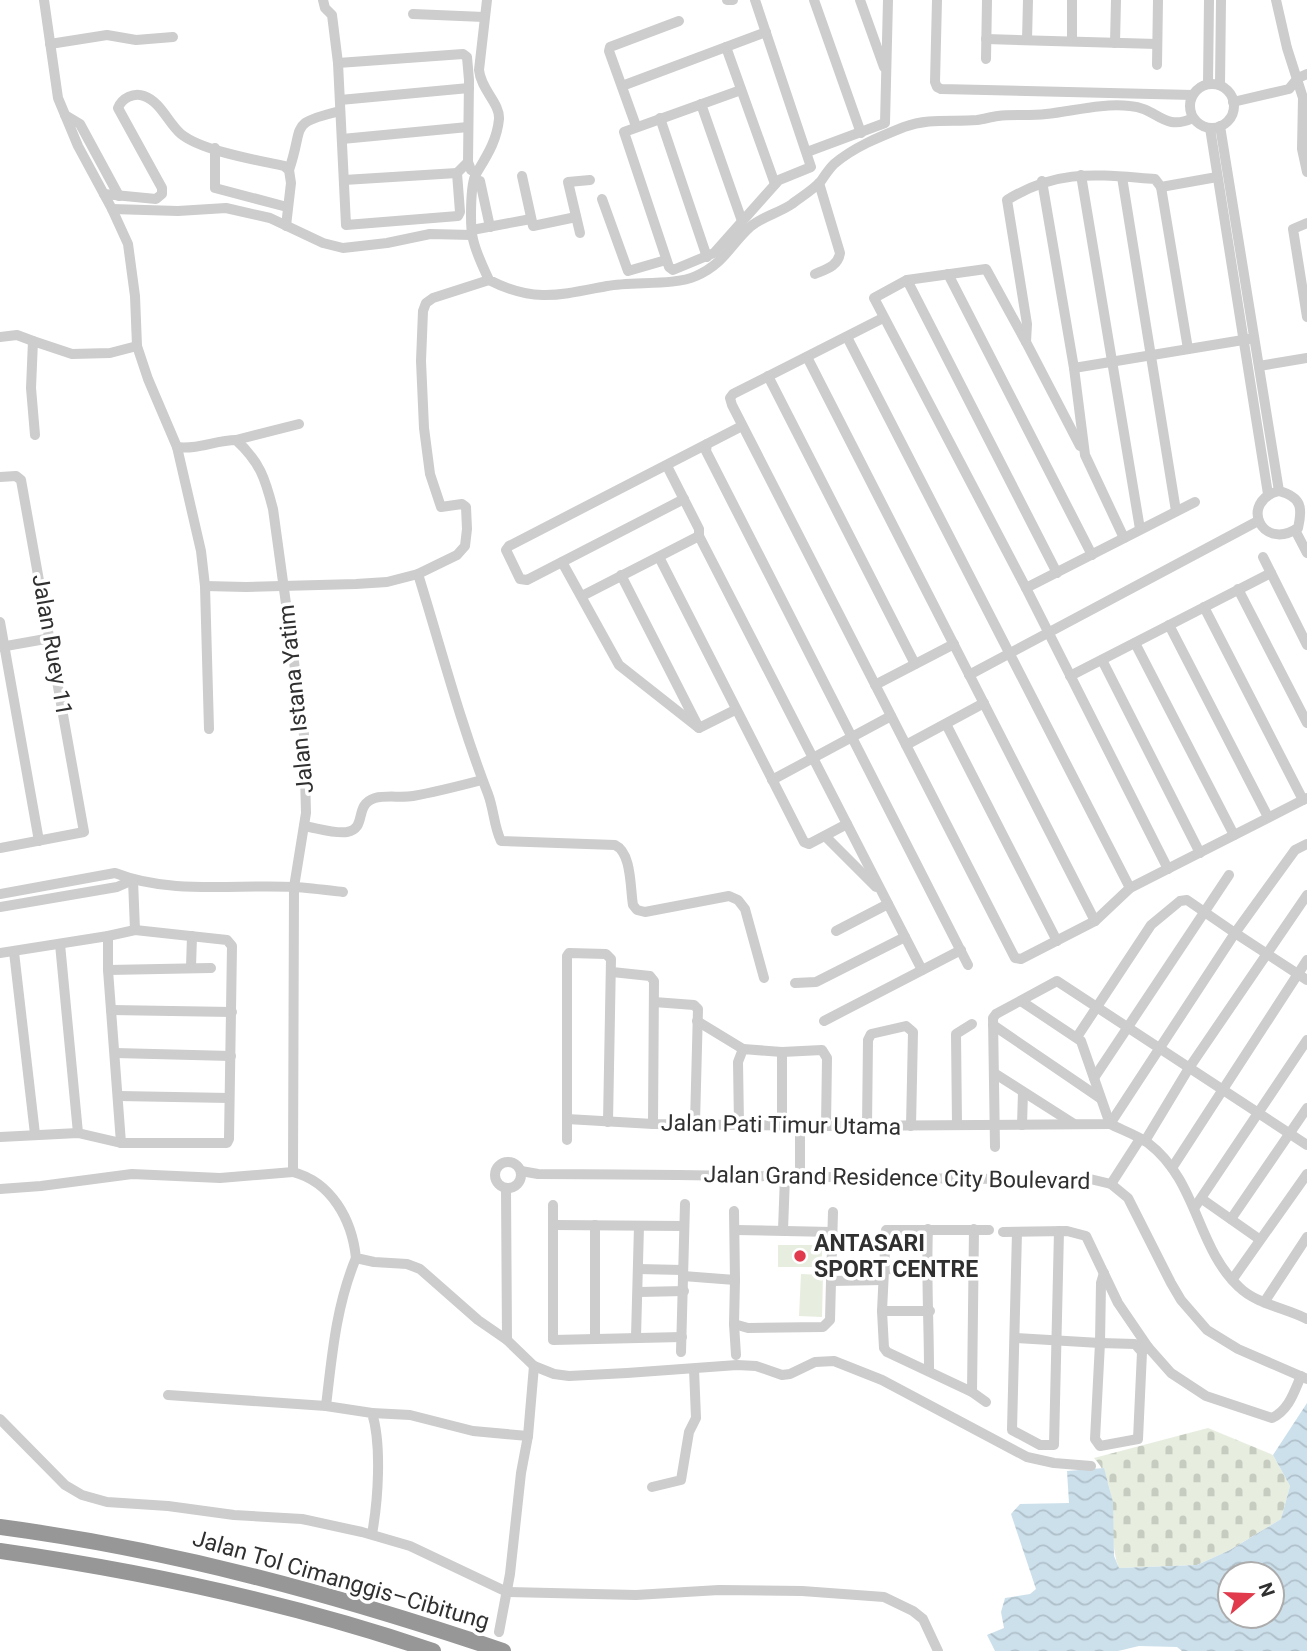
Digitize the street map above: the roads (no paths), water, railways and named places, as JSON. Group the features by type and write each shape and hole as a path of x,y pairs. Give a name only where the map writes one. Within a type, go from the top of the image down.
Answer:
{"highway":[{"name":"Jalan Tol Cimanggis–Cibitung","path":"0,1527 78,1537 287,1583 409,1619 503,1651"},
{"name":"Jalan Tol Cimanggis–Cibitung","path":"0,1551 169,1578 284,1606 433,1651"}],"street":[{"path":"44,0 58,98 78,146 128,244 137,346 177,447 201,551 205,586 209,729"},
{"path":"323,0 325,8 332,15 338,64 345,222 348,226 458,216 457,173"},
{"path":"486,0 480,81 497,107 499,118 489,155 478,177 473,181 472,233 489,280"},
{"path":"727,0 733,0"},
{"path":"741,90 636,126 623,134 666,260 673,270 714,253 779,180 811,167 755,0"},
{"path":"814,0 861,133"},
{"path":"860,0 886,73"},
{"path":"807,152 882,125 886,120 888,0"},
{"path":"937,0 935,82 941,89 1193,95"},
{"path":"986,60 987,0"},
{"path":"1027,40 1028,0"},
{"path":"1072,0 1072,41"},
{"path":"1115,43 1116,0"},
{"path":"1157,65 1158,0"},
{"path":"1208,84 1209,0"},
{"path":"1220,85 1222,0"},
{"path":"1276,0 1287,48 1303,76 1302,149 1307,172"},
{"path":"413,14 484,18"},
{"path":"636,126 609,51 610,47 679,21"},
{"path":"622,86 766,32"},
{"path":"50,44 107,35 136,40 173,37"},
{"path":"986,39 1157,44"},
{"path":"726,47 775,184"},
{"path":"338,64 459,52 467,57 468,162 478,177 490,227"},
{"path":"1233,102 1289,89 1303,76"},
{"path":"1208,84 1220,85 1229,92 1233,102 1233,112 1228,121 1215,127 1200,125 1193,118 1190,106 1193,95 1208,84"},
{"path":"286,226 291,183 289,170 296,149 298,130 303,124 340,106 469,89"},
{"path":"104,194 156,199 162,194 162,188 118,108 121,101 129,96 142,94 153,100 182,134 199,144 284,166 289,170"},
{"path":"701,104 742,221"},
{"path":"205,586 284,587 387,582 418,574 457,555 465,546 467,529 464,505 441,507 430,474 424,428 421,361 423,311 426,303 433,298 489,280 516,292 553,296 626,282 692,278 715,265 731,251 749,228 765,216 787,207 819,183 832,166 862,145 921,122 944,119 978,120 1000,115 1046,114 1086,107 1120,105 1136,106 1173,123 1180,124 1193,118"},
{"path":"65,115 80,124 119,195"},
{"path":"660,118 708,257"},
{"path":"1215,127 1217,177 1250,338 1259,366 1274,493"},
{"path":"1215,127 1274,493"},
{"path":"342,139 468,128"},
{"path":"215,148 215,188 287,207"},
{"path":"344,180 457,173 468,162"},
{"path":"1026,342 1027,324 1007,202 1009,198 1042,181 1081,175 1155,179 1161,187 1188,349"},
{"path":"1081,175 1140,530"},
{"path":"522,176 533,226 576,217"},
{"path":"1122,177 1176,511"},
{"path":"1161,187 1217,177"},
{"path":"580,233 568,182 590,180"},
{"path":"1042,181 1074,368 1085,455"},
{"path":"816,274 834,266 840,253 819,183"},
{"path":"602,199 628,271 666,260"},
{"path":"112,209 177,211 226,208 270,218 323,243 343,248 430,234 472,233 531,219"},
{"path":"1307,223 1293,229 1307,317"},
{"path":"1125,538 1085,455 988,270 906,281 874,298 1026,588 1168,869"},
{"path":"948,274 1091,555"},
{"path":"906,281 1057,573"},
{"path":"883,318 733,394 730,398 1015,958 1021,959 1095,921 1130,888 1305,799 1204,607"},
{"path":"0,337 17,335 72,354 102,354 137,346"},
{"path":"847,337 1130,888"},
{"path":"1074,368 1250,338"},
{"path":"33,341 31,388 35,435"},
{"path":"807,357 1095,921"},
{"path":"1259,366 1307,358"},
{"path":"768,376 915,664"},
{"path":"177,447 187,449 222,440 236,440 299,424"},
{"path":"684,499 524,581 520,579 506,550 509,546 742,426"},
{"name":"Jalan Istana Yatim","path":"236,440 248,450 264,475 273,509 304,734 306,813 294,887 293,1172"},
{"path":"707,444 706,451 968,965"},
{"path":"667,466 699,528 699,536 922,970"},
{"name":"Jalan Ruey 11","path":"0,477 16,476 21,480 84,832 39,841"},
{"path":"1300,528 1279,536 1270,534 1258,521 1257,511 1261,501 1274,493 1291,495 1299,504 1300,528 1307,552"},
{"path":"1026,588 1195,502"},
{"path":"970,675 1258,521"},
{"path":"582,596 699,536"},
{"path":"659,556 804,842 808,844 826,837 847,824"},
{"path":"1263,557 1307,645"},
{"path":"562,562 625,671 699,728"},
{"path":"1070,676 1271,573"},
{"path":"418,574 445,671 493,810 501,841 615,845 621,848 625,856 632,905 645,912 729,896 738,900 745,909 764,978"},
{"path":"621,575 699,728"},
{"path":"1238,589 1307,723"},
{"path":"0,622 2,647 39,841 0,848"},
{"path":"1169,625 1268,817"},
{"path":"2,647 51,638"},
{"path":"1135,643 1234,835"},
{"path":"875,685 954,645"},
{"path":"1102,660 1200,853"},
{"path":"906,744 984,703"},
{"path":"699,728 735,710"},
{"path":"772,780 891,716"},
{"path":"946,724 1057,941"},
{"path":"304,826 346,832 356,828 360,821 361,808 366,801 380,797 411,796 482,780"},
{"path":"826,837 886,900"},
{"path":"1110,1124 1235,933 1295,850 1307,844"},
{"path":"0,894 115,873 133,880 213,887 294,887 343,892"},
{"path":"1094,1078 1229,875"},
{"path":"0,908 117,887 133,880"},
{"path":"133,880 135,930"},
{"path":"1111,1184 1307,895"},
{"path":"836,931 886,900"},
{"path":"1077,1037 1157,918 1183,900 1302,977"},
{"path":"0,953 135,930 227,940 232,943 229,1139 224,1144 121,1143 78,1133 0,1136"},
{"path":"108,936 108,970 121,1143"},
{"path":"191,967 192,936"},
{"path":"795,983 816,982 905,937"},
{"path":"60,944 78,1133"},
{"path":"824,1021 961,950"},
{"path":"14,952 34,1134"},
{"path":"567,1140 567,956 573,952 607,954 611,959 608,1122"},
{"path":"1172,1168 1222,1089 1302,977 1307,960"},
{"path":"108,970 211,968"},
{"path":"612,972 650,976 654,981 653,1124"},
{"path":"995,1147 994,1016 1057,981 1307,1145"},
{"path":"1021,1001 1077,1037 1082,1043 1110,1124 1142,1140 1172,1168 1198,1203 1214,1255 1232,1280 1245,1292 1305,1313"},
{"path":"654,1002 694,1005 698,1009 695,1123"},
{"path":"111,1010 232,1012"},
{"path":"697,1021 743,1049 782,1052 822,1050 826,1053 826,1126"},
{"path":"957,1125 956,1034 972,1024"},
{"path":"993,1025 1100,1098"},
{"path":"867,1126 868,1040 871,1034 877,1031 906,1026 913,1032 911,1126"},
{"path":"1198,1203 1307,1040"},
{"path":"740,1124 738,1062 743,1049"},
{"path":"782,1052 782,1124"},
{"path":"115,1053 231,1056"},
{"path":"994,1073 1075,1125"},
{"path":"1022,1125 1023,1092"},
{"path":"119,1096 229,1098"},
{"path":"1231,1219 1307,1108"},
{"name":"Jalan Pati Timur Utama","path":"567,1119 653,1124 826,1126 1110,1124"},
{"path":"800,1125 800,1176"},
{"name":"Jalan Grand Residence City Boulevard","path":"507,1339 506,1188 495,1178 496,1168 504,1161 515,1163 521,1171 538,1174 724,1174 954,1180 1090,1179 1111,1184 1128,1198 1171,1283 1201,1324 1238,1349 1304,1377"},
{"path":"506,1188 511,1188 519,1181 521,1171"},
{"path":"0,1189 142,1174 220,1178 293,1172 308,1176 328,1190 346,1220 356,1258 343,1292 335,1326 326,1405"},
{"path":"1232,1280 1307,1174"},
{"path":"783,1230 785,1177"},
{"path":"1198,1203 1231,1219 1259,1239"},
{"path":"681,1352 685,1204"},
{"path":"553,1205 553,1340 682,1337"},
{"path":"734,1211 736,1355"},
{"path":"734,1324 748,1328 824,1327 830,1320 833,1212"},
{"path":"554,1225 684,1226"},
{"path":"595,1225 595,1338"},
{"path":"636,1337 639,1226"},
{"path":"929,1229 929,1370"},
{"path":"972,1392 974,1229"},
{"path":"736,1230 832,1231"},
{"path":"986,1402 929,1370 887,1352 884,1348 881,1311 886,1230 989,1230"},
{"path":"1017,1231 1012,1430 1040,1445 1054,1445 1059,1231"},
{"path":"1003,1232 1059,1231 1086,1236 1104,1273 1118,1303 1145,1349 1138,1439 1100,1446 1095,1439 1101,1283 1104,1273"},
{"path":"1265,1301 1307,1237"},
{"path":"356,1258 407,1264 420,1269 478,1320 507,1339 534,1366 554,1374 569,1376 718,1365 756,1366 782,1375 815,1362 834,1361 882,1380 1027,1457 1044,1462 1091,1466"},
{"path":"639,1269 736,1280"},
{"path":"831,1281 927,1269"},
{"path":"639,1292 684,1291"},
{"path":"881,1311 930,1311"},
{"path":"1016,1338 1135,1344 1145,1349 1186,1384 1206,1396 1269,1418 1276,1417 1284,1410 1304,1377"},
{"path":"499,1632 528,1436 534,1366"},
{"path":"652,1487 681,1480 689,1432 696,1418 694,1368"},
{"path":"168,1395 326,1405 372,1413 410,1415 473,1431 528,1436"},
{"path":"372,1413 376,1427 378,1485 372,1534"},
{"path":"0,1419 65,1485 107,1502 302,1519 372,1534 410,1546 507,1592 625,1595 719,1590 802,1591 884,1597 923,1619 938,1651"}],"water":[{"path":"1307,1403 1307,1651 1182,1651 1177,1647 1139,1646 1118,1651 995,1651 987,1635 1004,1628 1001,1612 1005,1598 1030,1594 1036,1589 1011,1514 1020,1504 1069,1503 1067,1471 1104,1468 1113,1502 1114,1556 1119,1568 1197,1565 1230,1550 1281,1519 1290,1486 1273,1455"}],"place":[{"name":"ANTASARI SPORT CENTRE","path":"800,1256"}]}
